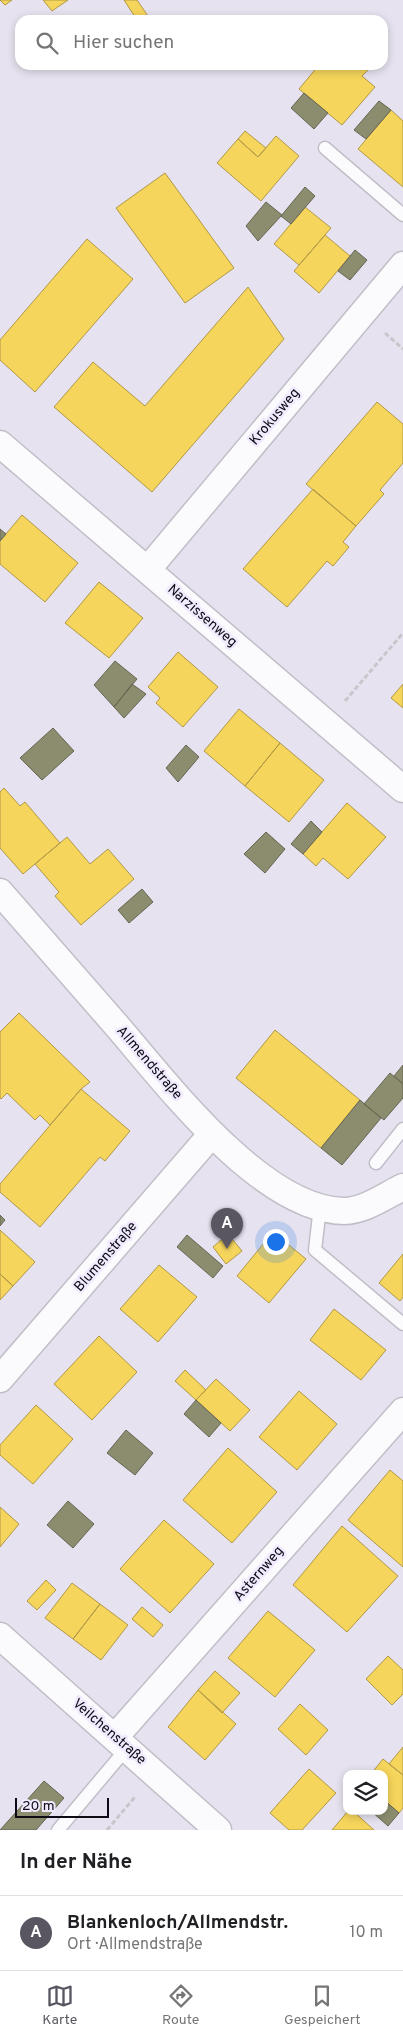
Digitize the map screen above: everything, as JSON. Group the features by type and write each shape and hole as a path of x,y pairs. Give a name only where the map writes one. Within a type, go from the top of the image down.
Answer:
{"street":[{"name":"Krokusweg","path":"148,569 403,265"},
{"name":"Narzissenweg","path":"0,444 403,789"},
{"name":"Allmendstraße","path":"0,892 211,1135 269,1183 296,1198 320,1207 344,1211 359,1208 403,1187"},
{"name":"Blumenstraße","path":"0,1379 211,1135"},
{"name":"Asternweg","path":"121,1742 403,1411"},
{"name":"Veilchenstraße","path":"0,1636 218,1830"}],"lane":[{"path":"325,148 403,215"},
{"path":"376,1163 403,1129"},
{"path":"320,1207 315,1250 403,1324"},
{"path":"58,1830 121,1742"}],"path":[{"path":"326,723 403,633"},
{"path":"107,1830 156,1773"}],"building: Wohnen":[{"path":"0,0 12,0 5,5"},
{"path":"43,0 68,0 52,11"},
{"path":"124,0 137,0 147,15 134,15"},
{"path":"315,70 368,70 362,76 375,87 342,125 299,89"},
{"path":"391,110 403,121 403,187 358,149"},
{"path":"245,131 266,148 258,157 238,139"},
{"path":"276,136 299,156 261,201 217,163 238,139 258,157"},
{"path":"165,173 234,268 185,303 116,208"},
{"path":"305,207 331,228 299,265 274,244"},
{"path":"325,235 350,256 319,293 294,271"},
{"path":"87,239 133,279 35,392 0,360 0,340"},
{"path":"248,287 284,339 152,492 54,407 93,362 145,406"},
{"path":"377,402 403,424 403,463 380,490 384,494 356,526 306,484"},
{"path":"313,489 356,526 343,542 349,547 333,566 327,561 287,607 243,569"},
{"path":"22,515 78,563 45,602 0,564 0,541"},
{"path":"99,582 143,618 109,658 65,623"},
{"path":"178,652 218,687 183,727 156,703 160,698 148,687"},
{"path":"403,684 403,708 391,698"},
{"path":"239,709 280,743 245,786 204,751"},
{"path":"280,743 324,780 289,822 245,786"},
{"path":"4,788 20,806 25,802 60,843 23,874 0,848 0,792"},
{"path":"347,803 386,837 348,879 323,858 316,866 303,854"},
{"path":"67,837 90,864 108,849 134,879 81,925 55,896 59,892 35,864"},
{"path":"19,1013 90,1082 81,1089 50,1125 40,1115 35,1120 7,1093 0,1098 0,1032"},
{"path":"275,1030 360,1100 321,1148 236,1078"},
{"path":"81,1089 130,1131 105,1161 100,1157 40,1227 0,1192 0,1184"},
{"path":"0,1230 35,1262 13,1286 0,1274"},
{"path":"273,1232 306,1259 269,1303 237,1276"},
{"path":"228,1234 242,1251 226,1264 213,1247"},
{"path":"403,1254 403,1297 400,1301 379,1283"},
{"path":"159,1265 197,1297 158,1342 120,1309"},
{"path":"0,1274 13,1286 0,1300"},
{"path":"334,1309 386,1350 361,1380 310,1340"},
{"path":"99,1336 137,1372 92,1420 54,1384"},
{"path":"185,1370 206,1390 196,1400 175,1381"},
{"path":"216,1379 250,1410 230,1431 196,1400"},
{"path":"299,1391 337,1424 297,1470 259,1437"},
{"path":"36,1405 73,1439 33,1484 0,1455 0,1445"},
{"path":"228,1448 277,1492 232,1543 183,1500"},
{"path":"390,1470 403,1481 403,1567 348,1520"},
{"path":"0,1507 19,1524 0,1547"},
{"path":"164,1520 214,1564 170,1613 120,1569"},
{"path":"342,1526 398,1576 347,1632 293,1585"},
{"path":"46,1580 56,1590 37,1610 27,1601"},
{"path":"72,1583 100,1604 73,1639 45,1618"},
{"path":"100,1604 128,1625 101,1660 73,1639"},
{"path":"142,1607 163,1625 153,1637 132,1619"},
{"path":"268,1611 315,1650 275,1697 228,1658"},
{"path":"388,1656 403,1670 403,1694 392,1705 366,1679"},
{"path":"215,1671 240,1693 222,1713 198,1690"},
{"path":"198,1690 236,1724 205,1760 168,1727"},
{"path":"300,1704 328,1730 306,1755 278,1729"},
{"path":"403,1747 403,1775 389,1764"},
{"path":"383,1759 403,1775 403,1808 399,1813 388,1803 388,1770 374,1770"},
{"path":"309,1769 336,1793 302,1830 289,1830 270,1813"},
{"path":"345,1815 357,1815 374,1830 332,1830"}],"building: Industrie":[{"path":"304,93 328,113 314,129 291,108"},
{"path":"379,101 391,110 366,139 354,130"},
{"path":"305,187 315,196 291,224 281,216"},
{"path":"266,202 282,215 258,241 246,226"},
{"path":"355,250 367,260 350,280 338,271"},
{"path":"0,529 6,534 0,541"},
{"path":"115,661 137,679 114,707 94,685"},
{"path":"132,684 146,694 124,718 114,707"},
{"path":"53,728 74,751 42,780 20,758"},
{"path":"186,745 199,757 178,782 166,768"},
{"path":"311,821 322,832 303,854 291,844"},
{"path":"266,832 285,849 265,873 244,854"},
{"path":"142,889 153,902 129,923 118,910"},
{"path":"403,1065 403,1084 394,1076"},
{"path":"390,1073 403,1084 403,1098 384,1120 364,1104"},
{"path":"360,1100 381,1118 342,1165 321,1148"},
{"path":"0,1215 5,1220 0,1226"},
{"path":"187,1235 223,1266 213,1278 177,1247"},
{"path":"196,1400 221,1423 209,1437 184,1414"},
{"path":"126,1430 153,1453 135,1475 107,1453"},
{"path":"68,1501 94,1524 73,1548 47,1525"},
{"path":"44,1781 64,1798 36,1830 0,1830"},
{"path":"388,1803 399,1813 388,1826 376,1815 388,1815"}],"place":[{"name":"Blankenloch/Allmendstr.","path":"227,1249"}]}
